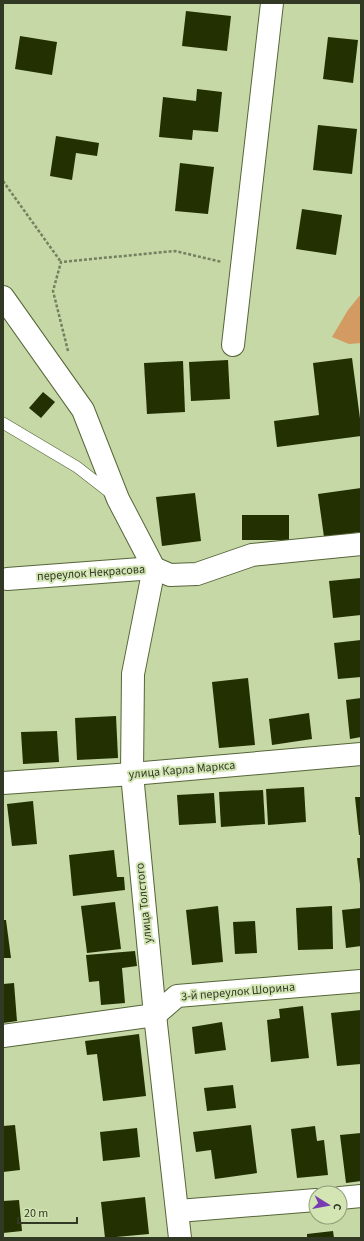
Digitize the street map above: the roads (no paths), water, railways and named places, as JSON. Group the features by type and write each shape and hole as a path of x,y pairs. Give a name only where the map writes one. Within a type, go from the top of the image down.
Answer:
{"street":[{"path":"233,345 272,3"},
{"path":"3,297 83,410 118,499 154,568"},
{"name":"переулок Некрасова","path":"7,579 154,568 170,575 197,574 252,555 361,544"},
{"name":"улица Толстого","path":"154,568 133,674 132,774 155,1015 180,1238"},
{"name":"улица Карла Маркса","path":"3,783 132,774 361,754"},
{"name":"3-й переулок Шорина","path":"155,1015 177,996 361,981"},
{"path":"3,1036 155,1015"},
{"path":"348,1197 361,1196"},
{"path":"178,1211 308,1201"}],"lane":[{"path":"3,423 78,467 118,499"}]}
